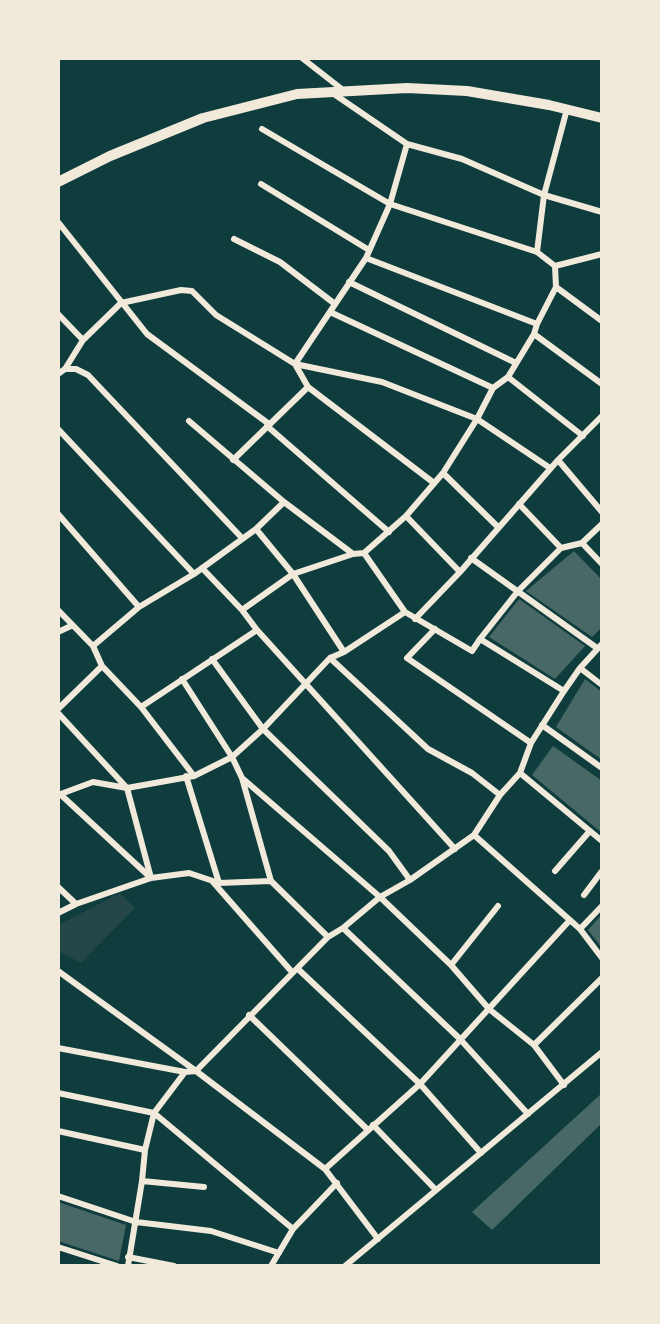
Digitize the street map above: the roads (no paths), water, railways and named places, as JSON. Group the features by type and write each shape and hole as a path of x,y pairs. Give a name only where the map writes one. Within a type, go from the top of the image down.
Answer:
{"main road":[{"path":"58,181 110,156 203,118 297,94 407,88 467,92 602,118"}],"street":[{"path":"302,58 343,90"},
{"path":"330,92 407,144 462,159 544,195 602,212"},
{"path":"537,252 544,195 567,110"},
{"path":"243,610 293,574 353,554 364,553 405,516 443,473 493,388 508,377 534,334 556,287 555,266 537,252 390,204 262,129"},
{"path":"295,364 366,258 390,204 407,144"},
{"path":"261,184 369,250"},
{"path":"58,222 147,334 268,425 389,532"},
{"path":"234,239 280,262 335,304"},
{"path":"555,266 602,254"},
{"path":"366,258 537,324"},
{"path":"349,282 516,363"},
{"path":"556,287 602,321"},
{"path":"58,374 65,369 83,340 121,303 181,290 192,291 216,315 295,364 382,382 477,419 550,468"},
{"path":"330,312 493,388"},
{"path":"58,314 83,340"},
{"path":"534,334 602,384"},
{"path":"295,364 308,387 434,483"},
{"path":"65,369 76,369 88,375 242,538"},
{"path":"508,377 583,436"},
{"path":"233,460 308,387"},
{"path":"415,618 460,572 550,468 602,418"},
{"path":"190,421 284,502 353,554"},
{"path":"58,429 194,574"},
{"path":"558,460 602,512"},
{"path":"443,473 498,527"},
{"path":"93,646 139,607 194,574 256,529 284,502"},
{"path":"519,504 561,548"},
{"path":"58,514 139,607"},
{"path":"405,516 460,572"},
{"path":"364,553 405,612 472,650 518,592 561,548 582,543 602,524"},
{"path":"256,529 293,574 344,652"},
{"path":"582,543 602,564"},
{"path":"58,1048 196,1072 328,937 380,897 410,880 474,835 500,795 520,773 531,743 564,691 600,646 471,558"},
{"path":"202,568 243,610 257,630 455,849"},
{"path":"58,610 93,646 103,666 141,707 190,776 216,882 295,970 420,1084 481,1153"},
{"path":"151,878 59,795 93,782 127,788 190,776 232,757 263,729 330,658 344,652 405,612"},
{"path":"58,632 71,626"},
{"path":"435,629 407,658 531,743"},
{"path":"141,707 257,630"},
{"path":"480,639 564,691"},
{"path":"330,658 428,750 472,773 500,795"},
{"path":"212,659 263,729 389,852 410,880"},
{"path":"103,666 58,711 127,788 151,878"},
{"path":"580,668 602,685"},
{"path":"182,679 232,757 242,778 271,881 328,937"},
{"path":"542,725 602,768"},
{"path":"520,773 602,841"},
{"path":"242,778 380,897 451,965 489,1009 534,1045 564,1085"},
{"path":"555,871 589,832"},
{"path":"474,835 580,929 602,958"},
{"path":"584,895 602,871"},
{"path":"58,913 151,878 189,873 216,882 271,881"},
{"path":"58,887 76,904"},
{"path":"451,965 498,906"},
{"path":"580,929 602,906"},
{"path":"325,1169 420,1084 459,1038 570,920"},
{"path":"343,928 459,1038 528,1114"},
{"path":"58,971 325,1169 378,1239"},
{"path":"534,1045 602,978"},
{"path":"249,1015 435,1189"},
{"path":"345,1266 602,1052"},
{"path":"128,1266 153,1113 185,1072"},
{"path":"58,1093 153,1113 293,1228"},
{"path":"58,1131 145,1150"},
{"path":"142,1181 204,1187"},
{"path":"271,1266 293,1228 337,1183"},
{"path":"58,1196 136,1222 211,1231 277,1256"},
{"path":"58,1247 117,1266"},
{"path":"128,1257 174,1266"}]}
